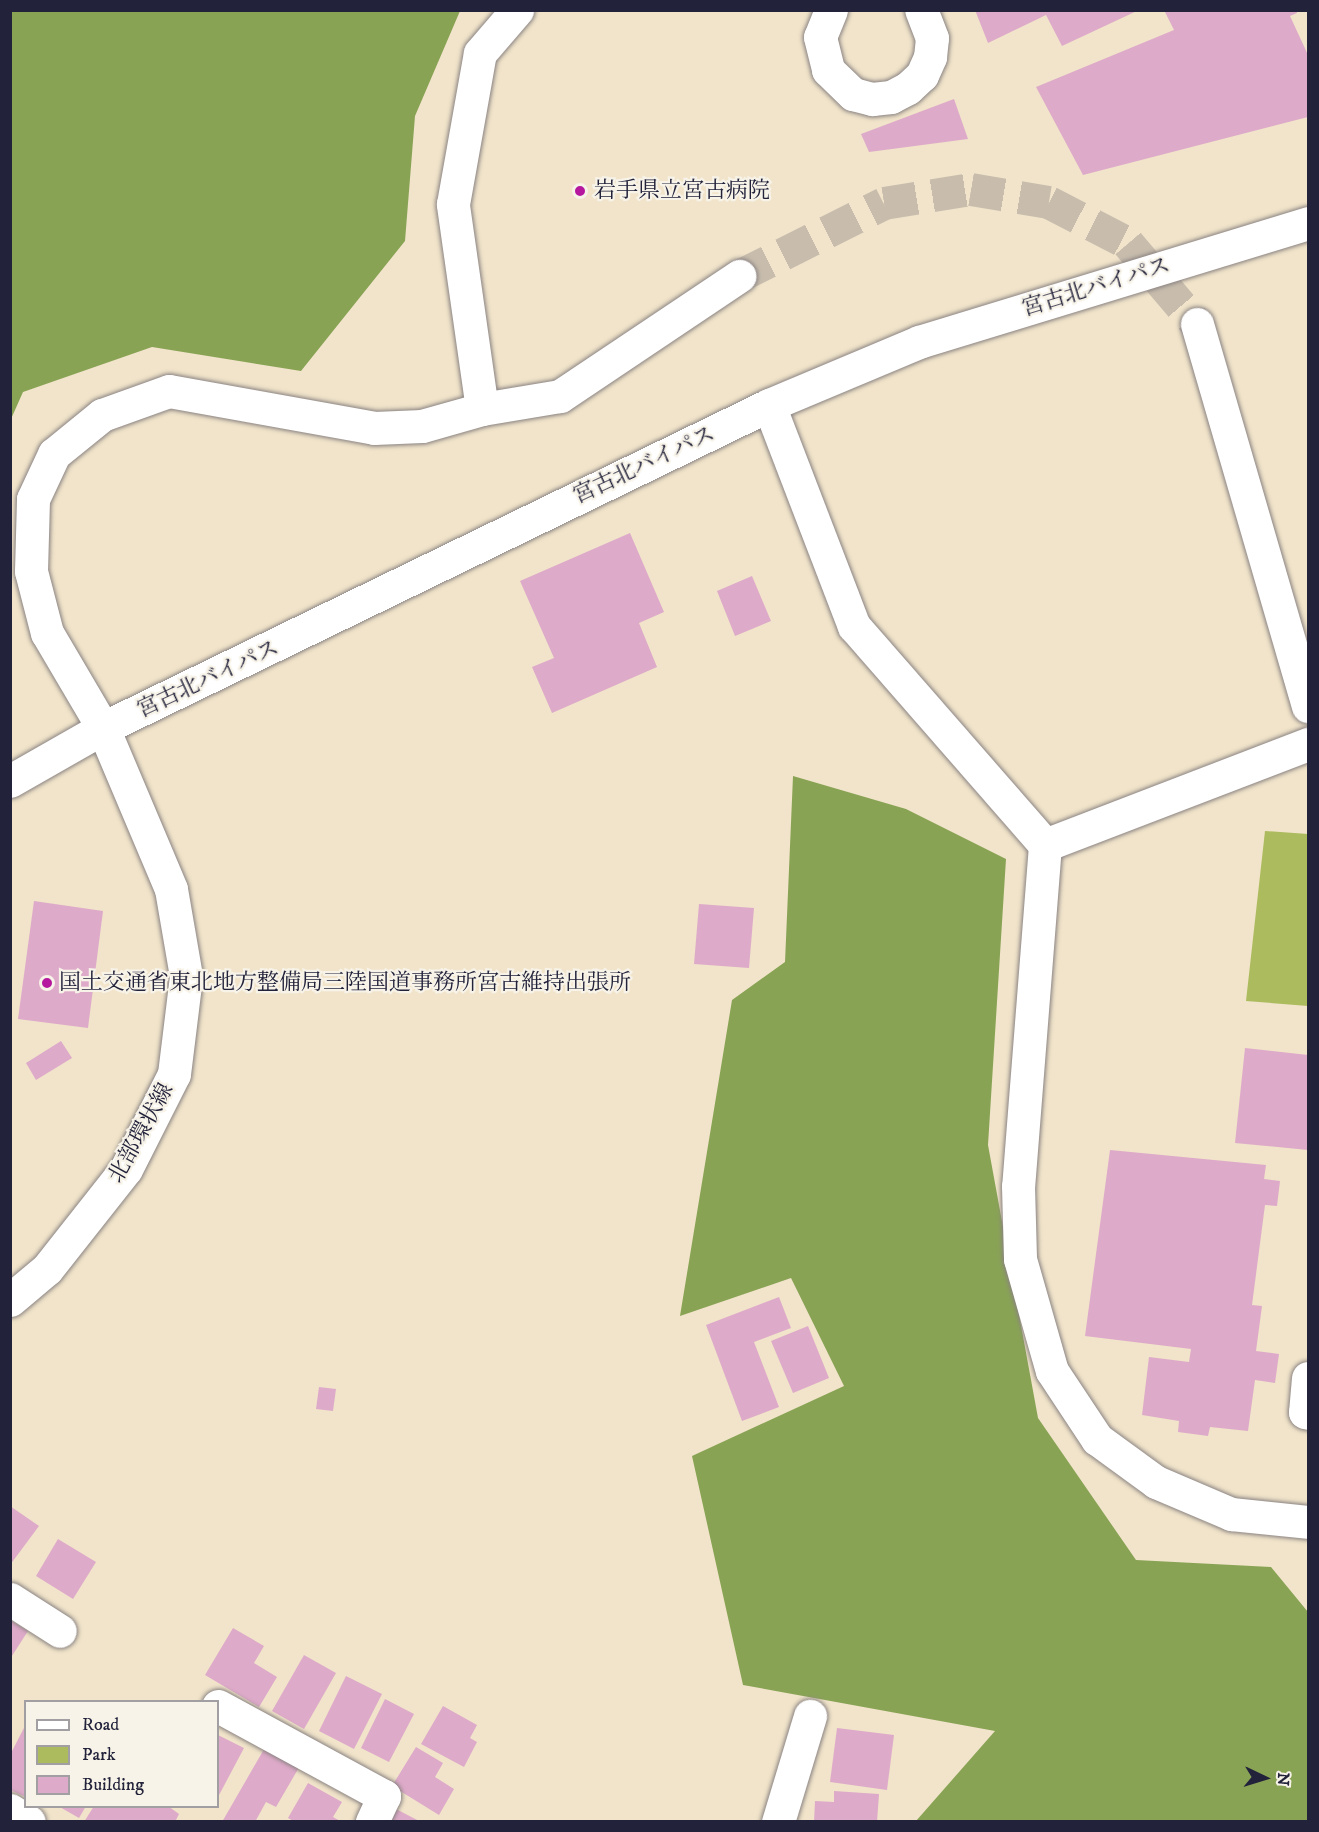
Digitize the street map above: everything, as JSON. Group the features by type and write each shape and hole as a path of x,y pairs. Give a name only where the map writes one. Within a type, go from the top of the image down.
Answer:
{"main road":[{"path":"482,410 453,204 480,54 518,10"},
{"path":"831,10 820,37 828,70 853,94 872,99 891,97 908,88 922,75 930,57 932,38 921,10"},
{"name":"宮古北バイパス","path":"10,781 103,728 769,405 919,342 1308,223"},
{"name":"北部環状線","path":"10,1300 47,1269 126,1169 174,1074 186,976 171,890 103,728 47,633 31,571 33,499 54,454 102,415 169,391 374,428 422,426 482,410 560,396 739,276"},
{"path":"1197,324 1308,706"},
{"path":"769,405 854,626 1045,845 1018,1186 1020,1259 1052,1371 1097,1439 1156,1482 1231,1514 1308,1522"},
{"path":"1045,845 1308,744"},
{"path":"1308,1378 1305,1412 1308,1413"},
{"path":"10,1599 60,1632"},
{"path":"219,1707 384,1796 372,1821"},
{"path":"778,1821 810,1716"},
{"path":"10,1810 29,1821"}],"green space":[{"path":"11,10 460,11 415,116 405,241 301,371 152,347 23,392 11,419"},
{"path":"793,776 906,809 1006,859 988,1145 1038,1418 1136,1560 1271,1567 1308,1612 1308,1821 916,1821 995,1731 743,1685 692,1456 844,1386 791,1278 680,1316 732,1000 785,962"},
{"path":"1265,831 1308,834 1308,1006 1246,1001"}],"building":[{"path":"975,10 1139,10 1062,46 1046,15 988,43"},
{"path":"1164,10 1296,10 1297,13 1290,16 1308,55 1308,117 1083,175 1036,87 1174,30"},
{"path":"954,99 968,139 869,152 861,134"},
{"path":"630,533 664,612 639,623 657,667 552,713 532,667 554,658 520,581"},
{"path":"752,576 771,621 735,636 717,591"},
{"path":"34,901 103,911 88,1028 18,1019"},
{"path":"699,904 754,908 749,968 694,964"},
{"path":"61,1041 72,1058 36,1080 26,1063"},
{"path":"1245,1048 1308,1055 1308,1150 1235,1143"},
{"path":"1110,1150 1266,1165 1264,1179 1280,1181 1277,1206 1265,1205 1252,1305 1262,1306 1256,1351 1279,1354 1275,1383 1255,1380 1248,1431 1210,1427 1208,1436 1178,1432 1179,1421 1142,1415 1149,1357 1189,1362 1191,1349 1085,1336"},
{"path":"779,1297 791,1328 754,1342 779,1407 742,1421 706,1325"},
{"path":"808,1326 829,1378 793,1393 771,1341"},
{"path":"319,1387 336,1389 333,1411 316,1409"},
{"path":"10,1506 39,1526 10,1565"},
{"path":"58,1539 96,1562 73,1599 36,1576"},
{"path":"10,1620 28,1631 10,1659"},
{"path":"233,1628 264,1646 254,1663 277,1677 259,1707 205,1675"},
{"path":"304,1655 336,1673 304,1729 272,1711"},
{"path":"346,1676 382,1694 354,1749 319,1731"},
{"path":"385,1699 414,1714 389,1762 361,1748"},
{"path":"443,1706 477,1725 470,1738 477,1742 464,1767 421,1744"},
{"path":"24,1728 24,1796 10,1790 10,1755"},
{"path":"837,1728 894,1735 887,1790 830,1782"},
{"path":"219,1736 244,1748 219,1795"},
{"path":"267,1744 301,1764 276,1807 266,1802 255,1822 222,1822"},
{"path":"416,1747 443,1763 435,1777 454,1789 439,1815 392,1786"},
{"path":"308,1783 342,1802 333,1817 342,1822 295,1822 288,1818"},
{"path":"834,1791 879,1794 877,1822 814,1822 815,1801 834,1802"},
{"path":"62,1808 85,1808 79,1818"},
{"path":"93,1808 171,1808 179,1814 175,1822 84,1822"},
{"path":"396,1809 421,1822 389,1822"}],"tunnel":[{"path":"739,276 884,203 971,189 1049,202 1128,243 1197,324"}],"place":[{"name":"岩手県立宮古病院","path":"580,191"},
{"name":"国土交通省東北地方整備局三陸国道事務所宮古維持出張所","path":"47,983"}]}
